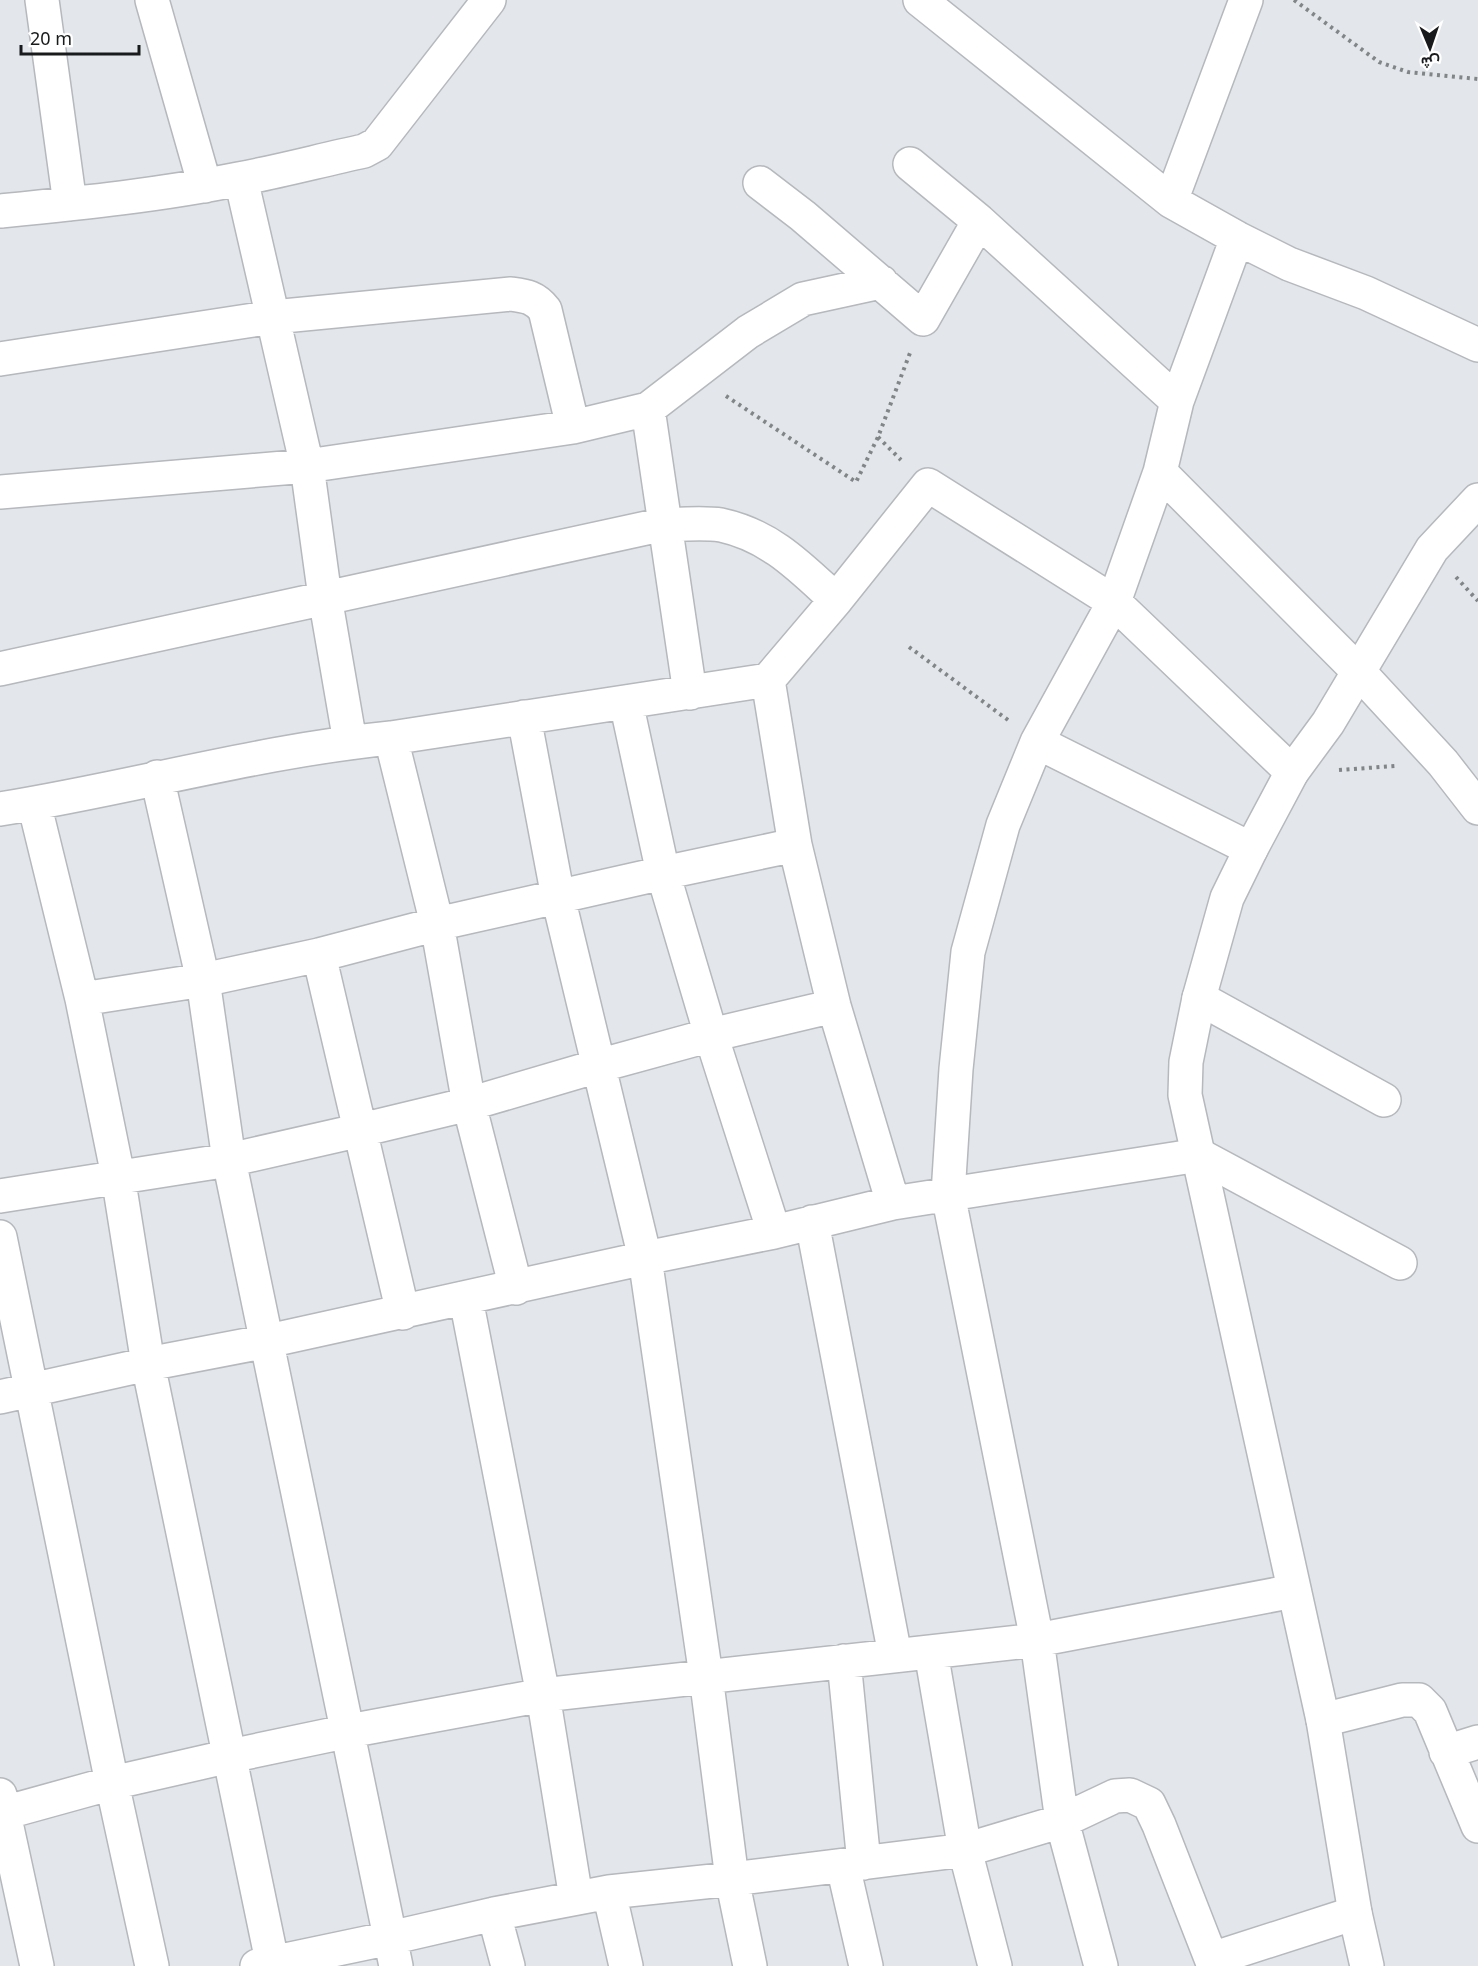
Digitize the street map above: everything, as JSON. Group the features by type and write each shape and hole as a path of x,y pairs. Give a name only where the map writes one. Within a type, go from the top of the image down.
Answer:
{"street":[{"path":"42,0 70,204"},
{"path":"152,0 204,186"},
{"path":"0,211 204,186 364,151 376,144 489,0"},
{"path":"920,0 1171,201 1289,264 1366,293 1478,345"},
{"path":"1171,201 1246,0"},
{"path":"910,164 979,221 1177,401"},
{"path":"242,179 307,466 325,597 350,742"},
{"path":"760,183 923,319 979,221"},
{"path":"1101,1966 1062,1821 1036,1640 948,1194 956,1069 968,952 1003,825 1037,742 1114,602 1160,472 1177,401 1237,238"},
{"path":"0,492 307,466 573,427 648,409 748,332 803,299 881,282"},
{"path":"0,359 273,317 511,294 532,297 545,310 573,427"},
{"path":"648,409 690,693"},
{"path":"1160,472 1359,672 1443,763 1478,808"},
{"path":"0,809 157,777 350,742 391,738 768,680 836,600 928,485 1114,602 1292,772"},
{"path":"1367,1966 1355,1913 1323,1720 1185,1095 1186,1062 1199,998 1227,898 1251,849 1292,772 1329,723 1432,549 1478,500"},
{"path":"0,669 665,524 720,525 757,537 786,554 836,600"},
{"path":"768,680 795,845 834,1006 893,1203"},
{"path":"626,702 663,873 711,1035 774,1232"},
{"path":"524,717 558,897 645,1258 706,1676 732,1880 750,1966"},
{"path":"391,738 437,924 469,1104 516,1288"},
{"path":"1037,742 1251,849"},
{"path":"157,777 203,980 229,1160 393,1952"},
{"path":"34,803 82,999 118,1176 148,1364 230,1756 267,1965 393,1952 494,1914 609,1892 732,1880 965,1850 1062,1821 1115,1796 1130,1795 1149,1804 1213,1963 1355,1913"},
{"path":"82,999 203,980 319,955 437,924 795,845"},
{"path":"319,955 403,1312"},
{"path":"1199,998 1384,1100"},
{"path":"0,1196 229,1160 361,1130 469,1104 711,1035 834,1006"},
{"path":"15,1393 466,1299 645,1258 774,1232 893,1203 1199,1155 1400,1263"},
{"path":"812,1222 896,1655"},
{"path":"0,1237 15,1393 112,1784 152,1966"},
{"path":"466,1299 543,1695 576,1898"},
{"path":"37,1966 1,1807 349,1731 543,1695 1036,1640 1294,1591"},
{"path":"931,1652 965,1850 995,1966"},
{"path":"844,1661 854,1864 866,1966"},
{"path":"1323,1720 1402,1700 1419,1700 1430,1711 1478,1826"},
{"path":"1446,1752 1478,1742"},
{"path":"609,1892 626,1966"},
{"path":"494,1914 508,1966"}],"path":[{"path":"1294,0 1378,62 1408,72 1478,79"},
{"path":"693,374 856,482 878,437 923,319"},
{"path":"909,647 1037,742"},
{"path":"1292,772 1443,763"}]}
